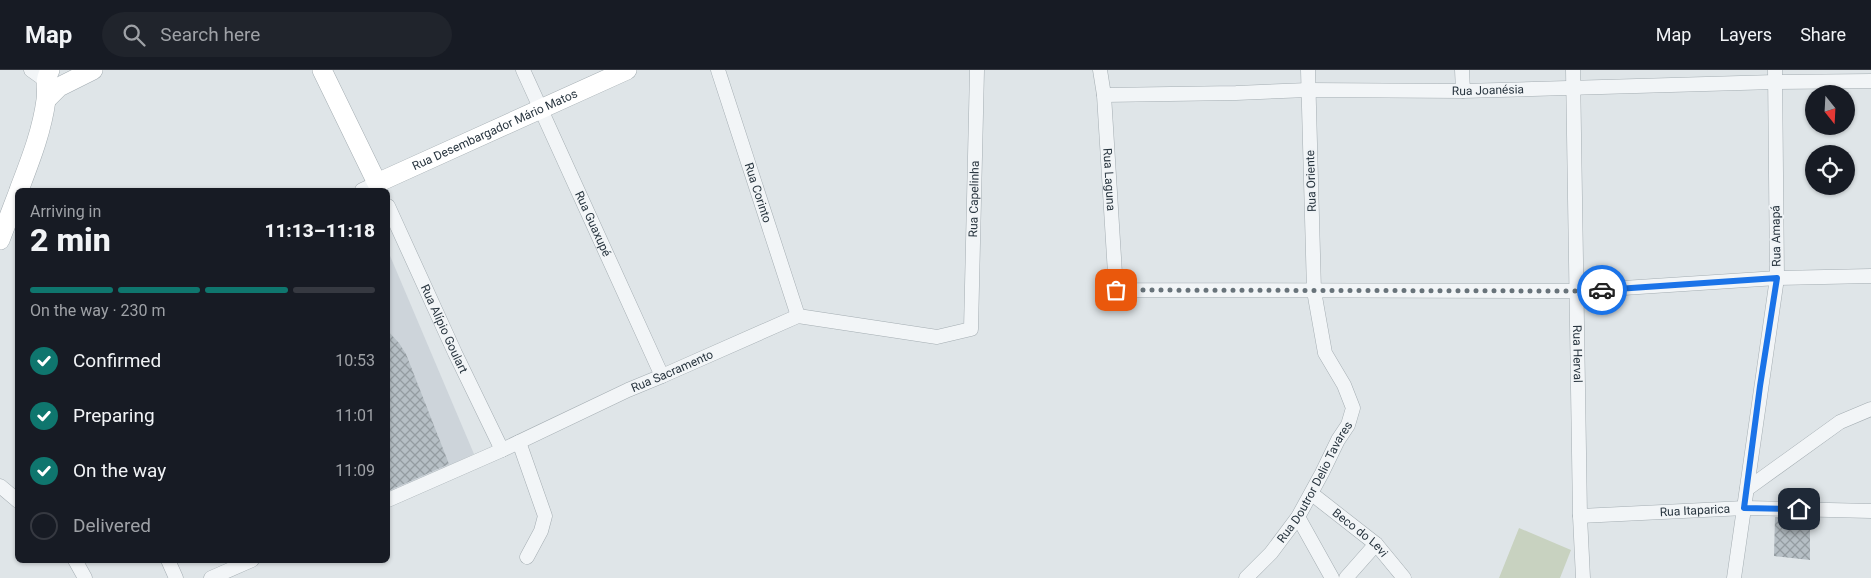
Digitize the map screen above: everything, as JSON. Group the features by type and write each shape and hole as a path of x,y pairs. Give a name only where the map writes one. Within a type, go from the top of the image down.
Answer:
{"street":[{"path":"47,99 59,87 93,70"},
{"path":"322,70 373,188"},
{"name":"Rua Guaxupé","path":"523,70 662,376"},
{"name":"Rua Desembargador Mário Matos","path":"373,188 627,70"},
{"name":"Rua Corinto","path":"718,70 798,316"},
{"name":"Rua Capelinha","path":"798,316 938,337 972,329 977,70"},
{"name":"Rua Laguna","path":"1100,70 1104,95 1116,290 1314,291"},
{"name":"Rua Oriente","path":"1308,70 1314,291"},
{"path":"1462,70 1463,91"},
{"name":"Rua Herval","path":"1573,70 1580,516 1583,578"},
{"path":"19,188 33,156 47,99 42,73"},
{"name":"Rua Joanésia","path":"1104,95 1308,90 1463,91 1573,89 1775,76 1871,81"},
{"name":"Rua Amapá","path":"1734,578 1777,278 1775,76"},
{"path":"2,233 15,199"},
{"name":"Rua Alípio Goulart","path":"390,210 455,354 502,450"},
{"path":"1314,291 1577,291 1777,278 1871,276"},
{"name":"Rua Doutror Delio Tavares","path":"1246,578 1272,553 1298,517 1312,494 1338,440 1348,425 1353,408 1344,385 1325,353 1314,291"},
{"name":"Rua Sacramento","path":"390,499 502,450 628,390 798,316"},
{"path":"1747,489 1840,422 1871,409"},
{"path":"519,442 545,516 541,531 527,557"},
{"path":"0,486 15,498"},
{"name":"Beco do Levi","path":"1312,494 1376,544 1404,578"},
{"name":"Rua Itaparica","path":"1580,516 1744,508 1871,511"},
{"path":"1298,517 1332,578"},
{"path":"1346,578 1376,544"},
{"path":"77,563 85,578"},
{"path":"169,563 176,578"},
{"path":"211,578 245,563"}],"shaded area":[{"path":"390,256 474,454 390,493"}],"green space":[{"path":"1519,528 1571,550 1560,578 1499,578"}],"building":[{"path":"390,333 406,354 449,464 390,490"},
{"path":"1775,517 1810,522 1810,560 1774,556"}],"way so far":[{"path":"1116,290 1602,290"}],"route":[{"path":"1602,290 1777,278 1744,508 1799,509"}]}
